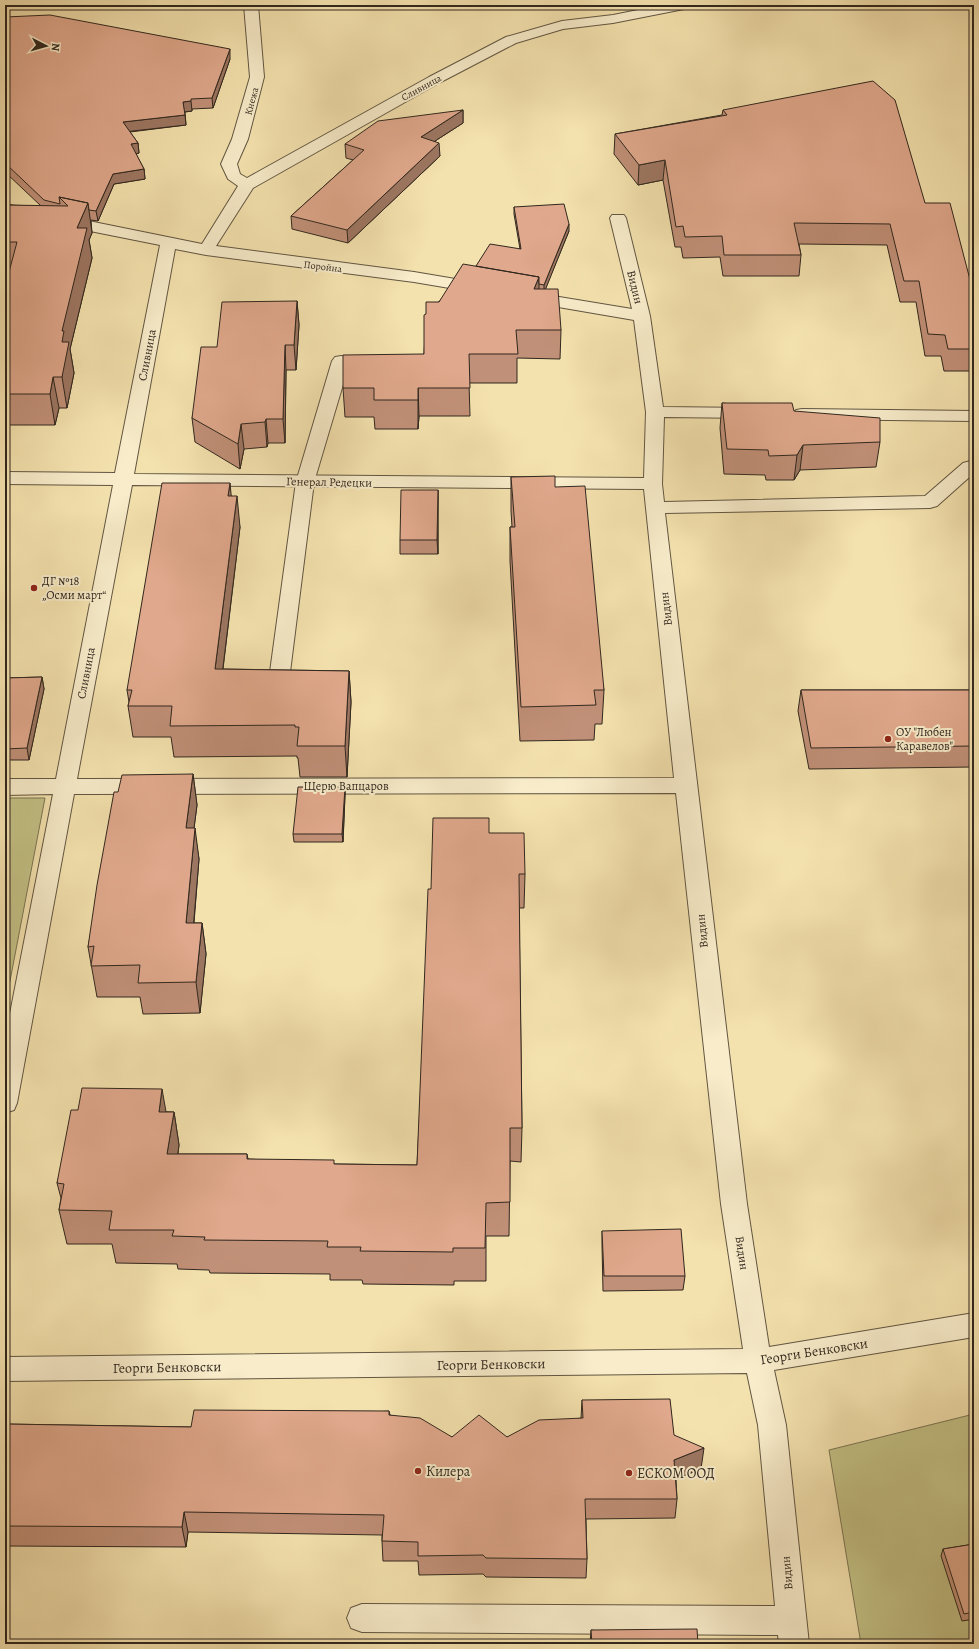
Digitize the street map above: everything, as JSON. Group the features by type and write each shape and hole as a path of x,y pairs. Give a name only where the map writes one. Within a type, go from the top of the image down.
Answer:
{"street":[{"name":"Кнежа","path":"247,185 233,176 228,164 240,139 257,77 251,5"},
{"name":"Сливница","path":"206,250 247,185 434,80 511,40 562,25 613,19 684,5"},
{"name":"Поройна","path":"5,210 168,244 414,277 642,316"},
{"name":"Видин","path":"618,218 642,316 655,412 653,484 655,508 707,975 732,1188 758,1361 772,1425 792,1633"},
{"name":"Сливница","path":"5,1103 168,244"},
{"path":"280,672 305,482 341,361"},
{"path":"655,412 974,416"},
{"path":"655,508 930,502 970,467 974,466"},
{"name":"Генерал Редецки","path":"5,478 124,478 305,482 653,484"},
{"name":"Щерю Вапцаров","path":"5,787 687,785"},
{"name":"Георги Бенковски","path":"5,1369 758,1361 974,1325"},
{"path":"362,1618 792,1633"}],"shaded area":[{"path":"5,798 45,798 5,1007"},
{"path":"974,1414 974,1644 861,1644 829,1450"}],"building":[{"path":"50,15 230,49 212,98 191,99 191,101 183,102 185,115 123,122 138,143 131,144 144,169 113,174 96,211 89,210 88,203 59,197 60,204 44,200 5,163 5,17"},
{"path":"873,81 895,100 925,203 950,203 974,295 974,349 948,349 945,335 928,334 919,281 904,281 890,224 794,223 801,255 724,255 722,236 685,237 683,226 676,227 665,160 639,165 615,134 727,115 723,110"},
{"path":"463,110 421,137 439,143 347,230 291,216 364,150 345,144 378,121"},
{"path":"59,197 88,203 77,228 87,228 62,331 64,331 62,342 69,342 62,377 53,377 50,394 5,394 5,287 17,242 5,242 5,205 68,206"},
{"path":"564,204 569,224 544,285 539,284 539,277 476,266 490,244 521,249 514,207"},
{"path":"463,264 539,277 534,289 558,289 561,330 516,330 518,354 469,354 470,388 418,388 418,400 374,400 374,388 343,388 343,355 424,354 424,315 426,314 426,302 439,302"},
{"path":"297,301 294,345 285,345 283,419 266,419 265,422 241,424 238,444 192,418 201,347 217,347 222,302"},
{"path":"722,403 792,403 794,411 880,418 880,442 803,445 797,455 769,456 768,450 727,449"},
{"path":"555,476 555,487 585,486 604,690 594,690 596,705 521,707 510,527 515,527 511,477"},
{"path":"162,483 230,483 228,496 237,496 215,669 349,671 345,746 297,746 299,727 295,727 295,725 170,726 172,706 128,706 132,690 127,690"},
{"path":"401,490 438,490 437,540 400,540"},
{"path":"42,677 27,748 5,749 5,678"},
{"name":"ОУ \"Любен Каравелов\"","path":"801,690 974,690 974,746 811,748"},
{"path":"193,774 186,828 195,828 186,923 202,923 196,982 138,983 140,965 91,966 94,946 88,947 97,885 114,792 118,792 122,775"},
{"path":"298,787 345,787 342,834 293,834"},
{"path":"433,818 489,818 489,833 524,833 525,874 519,874 522,1128 510,1128 510,1202 486,1203 485,1248 453,1248 453,1252 360,1251 361,1247 327,1247 328,1241 204,1240 205,1237 172,1236 174,1230 109,1230 112,1211 59,1210 64,1184 57,1183 71,1110 78,1110 82,1088 162,1089 159,1112 174,1112 167,1154 247,1154 247,1159 334,1160 334,1164 417,1165 428,889 431,889"},
{"path":"681,1229 685,1276 604,1276 602,1231"},
{"path":"670,1399 674,1435 704,1448 674,1460 677,1499 585,1499 587,1559 486,1558 483,1555 418,1556 418,1542 382,1541 384,1515 184,1512 182,1527 5,1526 5,1424 191,1427 194,1410 389,1411 389,1415 420,1418 452,1437 479,1415 507,1437 539,1420 583,1418 582,1400"},
{"path":"974,1544 974,1612 964,1614 943,1549"},
{"path":"697,1629 698,1644 592,1644 591,1630"}],"place":[{"name":"ДГ №18 „Осми март“","path":"34,588"},
{"name":"ОУ \"Любен Каравелов\"","path":"888,739"},
{"name":"Килера","path":"418,1471"},
{"name":"ЕСКОМ ООД","path":"629,1473"}]}
